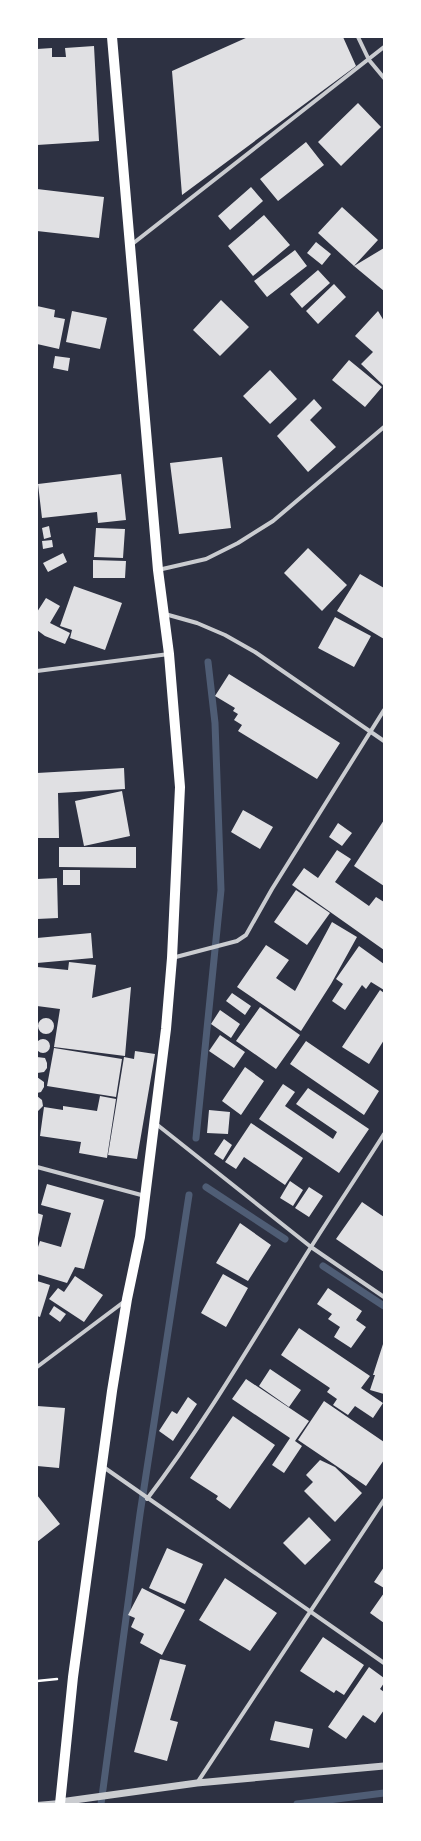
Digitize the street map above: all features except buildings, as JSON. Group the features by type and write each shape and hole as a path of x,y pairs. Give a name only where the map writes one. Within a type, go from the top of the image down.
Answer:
{"main road":[{"path":"60,1803 73,1677 127,1299 140,1238 166,1029 172,958 180,787 169,654 158,570 112,37"}],"street":[{"path":"358,37 369,60 384,78"},
{"path":"130,246 384,47"},
{"path":"158,570 206,559 238,543 273,521 384,427"},
{"path":"164,614 197,623 225,635 255,652 384,741"},
{"path":"37,672 169,654"},
{"path":"172,958 237,941 246,934 272,889 384,710"},
{"path":"154,1122 311,1247 384,1297"},
{"path":"147,1499 175,1462 384,1134"},
{"path":"37,1167 145,1196"},
{"path":"37,1367 127,1299"},
{"path":"102,1466 147,1499 384,1663"},
{"path":"197,1783 312,1612 384,1500"},
{"path":"37,1804 60,1803 197,1783 384,1766"}],"waterway":[{"path":"196,1138 221,890 215,723 208,662"},
{"path":"206,1187 285,1239"},
{"path":"101,1804 140,1514 189,1195"},
{"path":"323,1266 384,1306"},
{"path":"297,1804 384,1793"}]}
